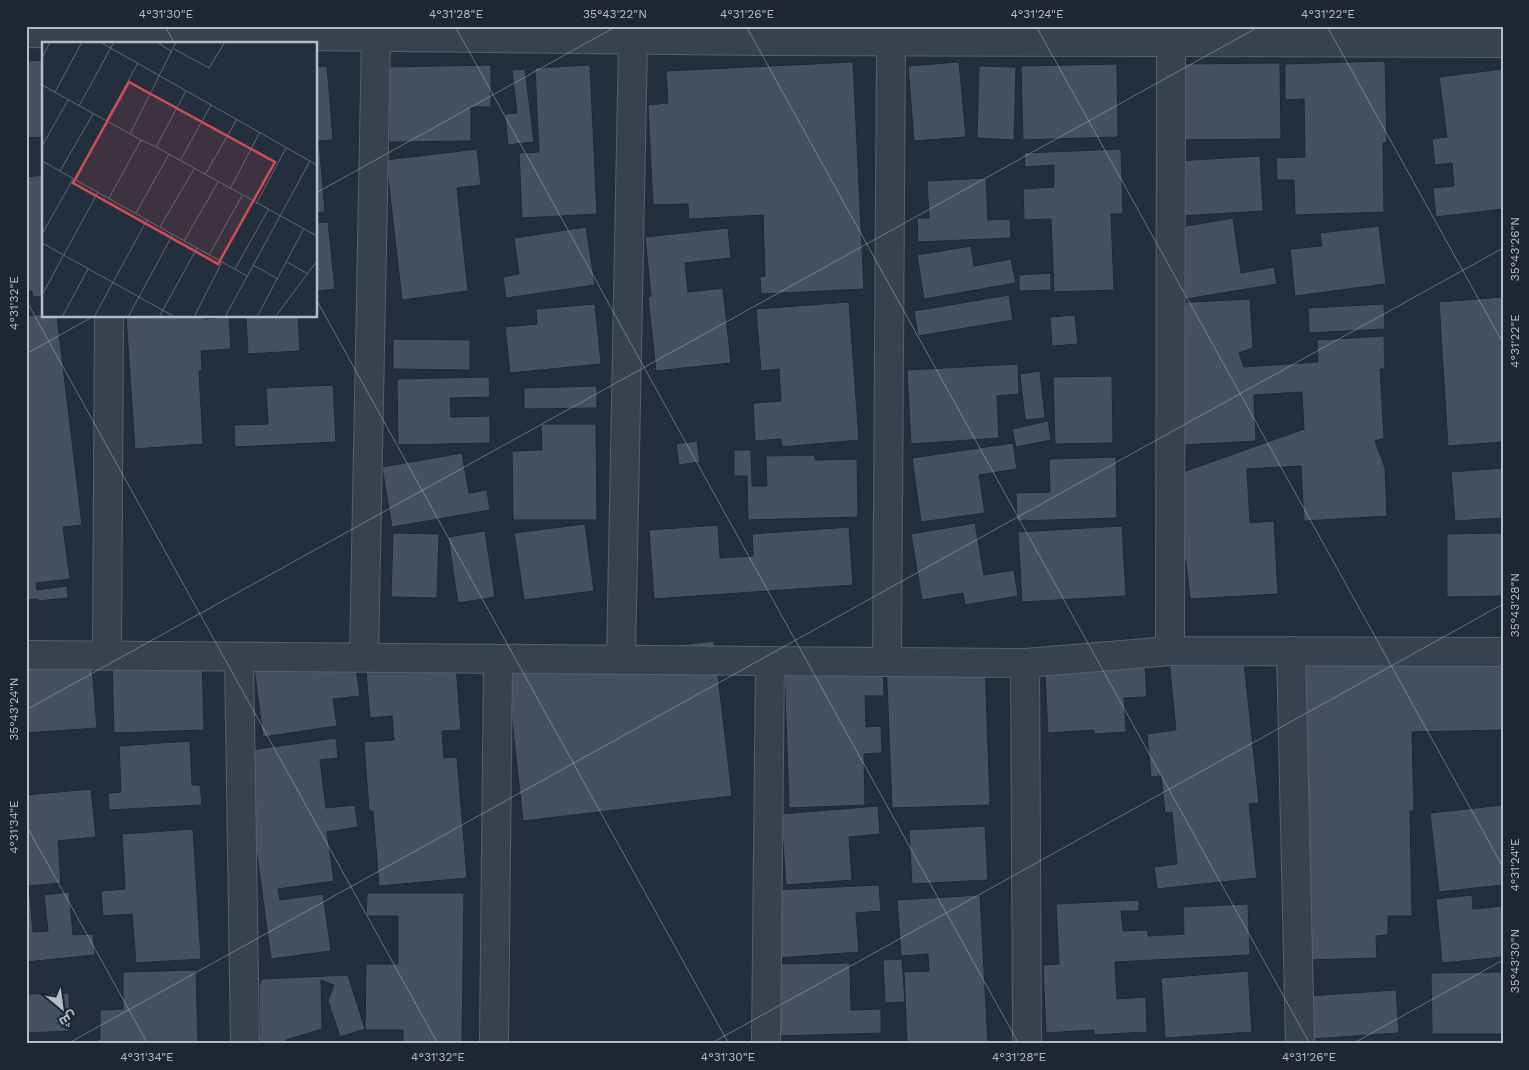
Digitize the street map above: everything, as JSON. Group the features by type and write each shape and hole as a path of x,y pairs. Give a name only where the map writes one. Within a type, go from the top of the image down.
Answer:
{"street":[{"path":"26,33 110,39 237,31 376,37 493,32 633,40 769,34 891,41 1171,42 1283,34 1503,43"},
{"path":"364,658 376,37"},
{"path":"622,660 633,40"},
{"path":"887,662 891,41"},
{"path":"1170,651 1171,42"},
{"path":"107,655 109,318"},
{"path":"26,655 1025,663 1170,651 1503,652"},
{"path":"1291,651 1300,1044"},
{"path":"239,656 244,1044"},
{"path":"494,1044 498,659"},
{"path":"766,1044 770,661"},
{"path":"1025,663 1027,1044"}],"building":[{"path":"42,60 42,137 26,138 26,61"},
{"path":"1385,61 1387,142 1383,143 1384,212 1295,215 1294,180 1277,180 1276,158 1305,157 1304,99 1285,100 1285,64"},
{"path":"853,62 864,289 761,294 760,277 765,276 763,215 689,219 688,204 653,205 648,105 668,103 666,71"},
{"path":"959,62 966,137 914,141 908,66"},
{"path":"1280,63 1281,139 1180,140 1180,64"},
{"path":"1117,64 1118,137 1023,140 1021,66"},
{"path":"491,65 491,107 471,107 471,141 389,142 388,67"},
{"path":"590,65 597,214 522,218 519,153 539,152 535,68"},
{"path":"327,66 333,140 319,141 325,212 318,213 318,67"},
{"path":"979,66 1016,67 1014,140 977,138"},
{"path":"525,69 534,142 508,145 505,114 517,113 512,70"},
{"path":"1503,69 1503,209 1436,217 1433,188 1454,186 1452,163 1435,165 1432,139 1447,137 1439,77"},
{"path":"477,149 481,185 457,188 468,291 402,300 386,160"},
{"path":"1121,149 1123,214 1111,214 1114,290 1054,292 1051,219 1024,220 1023,189 1054,187 1054,165 1025,167 1024,153"},
{"path":"1260,156 1263,211 1180,216 1176,161"},
{"path":"42,175 42,296 33,297 32,291 26,292 26,177"},
{"path":"986,178 988,220 1010,219 1011,238 918,242 917,218 929,218 927,181"},
{"path":"1233,218 1241,273 1274,267 1277,284 1186,299 1175,228"},
{"path":"328,222 335,289 318,291 318,223"},
{"path":"1379,226 1386,284 1295,296 1290,249 1322,246 1320,233"},
{"path":"586,227 595,285 506,298 503,277 519,274 514,238"},
{"path":"728,228 731,258 685,263 688,292 723,288 731,363 656,371 648,297 651,296 645,237"},
{"path":"971,246 974,266 1011,259 1016,283 924,299 917,255"},
{"path":"1051,273 1051,290 1019,291 1019,275"},
{"path":"1009,295 1013,320 918,336 914,311"},
{"path":"1503,297 1503,442 1448,446 1439,302"},
{"path":"1250,299 1253,348 1239,353 1244,367 1318,362 1317,340 1384,336 1385,369 1380,369 1384,438 1375,441 1385,468 1387,516 1304,521 1301,466 1247,469 1250,523 1274,521 1278,594 1190,599 1186,561 1174,561 1169,477 1304,429 1302,392 1254,395 1256,441 1181,445 1173,303"},
{"path":"849,302 859,440 782,447 781,439 755,441 753,403 781,401 779,369 761,371 756,309"},
{"path":"595,304 601,364 510,373 505,327 537,324 536,309"},
{"path":"1384,304 1385,329 1309,333 1308,308"},
{"path":"42,314 42,318 57,318 82,525 63,527 70,579 36,583 37,590 67,586 68,598 38,601 37,599 26,600 26,316"},
{"path":"1075,315 1078,344 1052,346 1050,317"},
{"path":"126,318 229,318 231,349 201,351 202,371 199,371 203,444 135,449"},
{"path":"246,318 298,318 300,351 248,354"},
{"path":"393,339 470,340 470,370 393,369"},
{"path":"1018,364 1019,394 997,396 999,438 911,444 907,370"},
{"path":"1040,371 1045,418 1025,420 1020,374"},
{"path":"1112,376 1113,443 1055,444 1053,377"},
{"path":"489,377 490,397 450,398 451,417 490,416 490,443 398,445 397,379"},
{"path":"333,385 336,442 235,447 234,425 268,424 266,388"},
{"path":"597,386 597,408 524,409 524,388"},
{"path":"1048,421 1051,440 1016,447 1012,429"},
{"path":"541,424 596,424 597,520 513,520 512,451 542,450"},
{"path":"697,441 700,462 679,465 676,444"},
{"path":"1013,443 1017,469 979,475 985,513 921,522 912,458"},
{"path":"734,450 751,450 752,486 767,486 766,456 815,455 815,460 857,459 858,517 748,520 747,476 734,476"},
{"path":"462,453 469,493 487,490 490,510 392,527 382,467"},
{"path":"1116,457 1117,518 1017,521 1016,493 1050,492 1049,459"},
{"path":"1503,468 1503,518 1455,521 1451,472"},
{"path":"975,523 984,575 1014,570 1018,596 965,605 963,593 922,600 911,534"},
{"path":"585,524 594,591 524,600 514,533"},
{"path":"718,525 720,558 753,556 752,534 849,527 853,585 654,599 649,530"},
{"path":"1122,526 1126,596 1022,602 1018,532"},
{"path":"485,531 495,597 458,603 448,537"},
{"path":"393,533 439,534 437,598 391,597"},
{"path":"1503,533 1503,596 1447,597 1447,534"},
{"path":"714,641 732,796 523,821 506,665"},
{"path":"1503,648 1503,730 1412,732 1414,811 1410,811 1412,916 1388,916 1388,935 1376,936 1377,958 1309,960 1302,654"},
{"path":"1144,649 1147,697 1124,698 1126,732 1094,734 1094,730 1048,733 1044,655"},
{"path":"455,652 461,730 442,731 444,758 457,757 467,878 379,886 373,811 369,811 364,742 394,740 392,716 370,718 365,660"},
{"path":"1243,652 1259,803 1249,804 1257,878 1157,889 1154,867 1177,864 1172,812 1165,813 1161,776 1151,777 1147,734 1176,730 1169,660"},
{"path":"91,654 97,728 26,733 26,659"},
{"path":"354,655 360,696 333,699 337,726 263,737 253,660"},
{"path":"202,656 204,730 114,733 112,659"},
{"path":"883,658 884,696 865,696 866,727 881,726 882,753 864,754 865,805 789,808 784,661"},
{"path":"886,660 985,661 990,805 892,808"},
{"path":"336,738 338,758 320,760 326,808 355,805 358,827 327,832 334,881 278,889 280,900 323,894 331,951 271,959 243,751"},
{"path":"190,741 192,785 200,785 202,805 109,810 108,793 121,792 119,746"},
{"path":"91,789 96,837 58,841 61,883 29,886 33,932 48,931 44,895 69,892 73,935 93,934 95,955 26,962 26,795"},
{"path":"1503,805 1503,885 1439,892 1430,813"},
{"path":"878,806 880,834 849,837 852,880 786,885 781,814"},
{"path":"985,826 988,880 912,884 909,830"},
{"path":"193,829 201,959 136,963 132,914 103,916 101,891 125,889 122,834"},
{"path":"879,885 881,911 856,913 859,952 779,958 774,890"},
{"path":"367,893 464,893 462,1044 403,1044 403,1030 365,1030 366,964 398,964 398,916 366,916"},
{"path":"980,895 988,1044 907,1044 904,972 929,971 928,954 901,956 897,900"},
{"path":"1472,895 1473,909 1503,906 1503,957 1442,963 1436,899"},
{"path":"1139,900 1139,911 1121,911 1123,931 1148,930 1148,936 1184,934 1183,907 1248,904 1250,955 1115,962 1117,999 1146,997 1147,1032 1094,1035 1094,1030 1046,1033 1043,965 1059,964 1056,904"},
{"path":"902,959 905,1002 885,1003 883,960"},
{"path":"850,963 851,1010 881,1009 881,1033 778,1036 777,964"},
{"path":"196,970 198,1044 97,1044 97,1040 100,1039 100,1010 123,1009 123,972"},
{"path":"1248,971 1252,1032 1165,1038 1161,978"},
{"path":"1503,972 1503,1034 1432,1034 1431,973"},
{"path":"348,975 365,1029 340,1037 328,1001 334,985 321,980 322,1029 286,1040 286,1044 247,1044 246,1039 260,1035 259,986 262,979"},
{"path":"1396,990 1399,1033 1311,1039 1308,996"},
{"path":"69,993 70,1031 26,1033 26,994"},
{"path":"69,1042 69,1044 26,1044 26,1043"}]}
